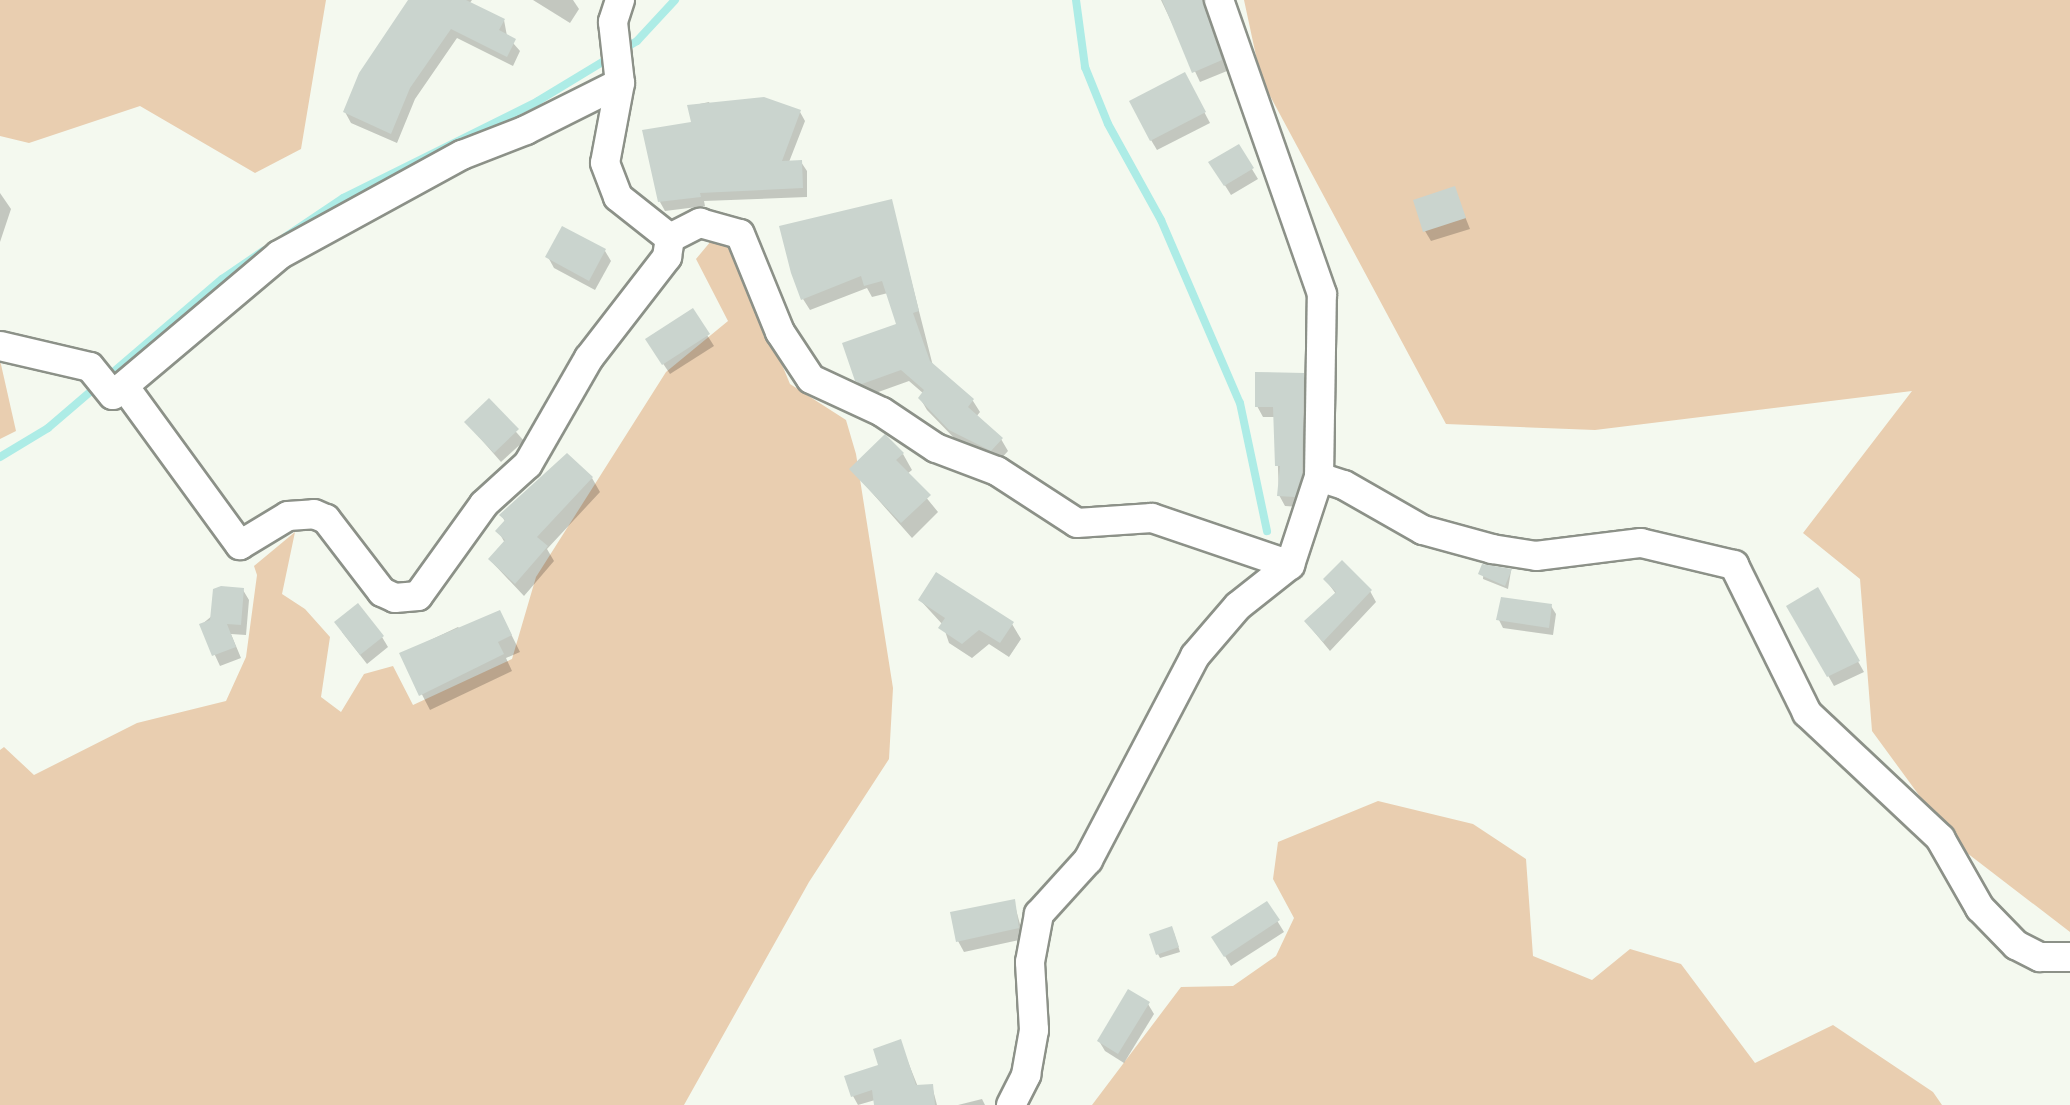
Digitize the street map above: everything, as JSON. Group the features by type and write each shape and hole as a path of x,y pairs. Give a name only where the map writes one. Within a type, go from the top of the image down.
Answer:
{"street":[{"path":"620,0 617,64 605,163 618,197 670,238"},
{"path":"1011,1105 1026,1075 1034,1030 1030,962 1039,914 1088,860 1195,656 1238,606 1290,565 1319,477 1322,294 1219,0"},
{"path":"108,382 279,255 462,155 526,130 617,64"},
{"path":"670,238 700,223 740,234 780,332 811,379 882,412 936,448 997,471 1077,523 1152,518 1290,565"},
{"path":"0,346 108,382 240,545 288,516 314,514 326,519 382,592 395,598 418,596 484,504 528,464 589,358 667,257 670,238"},
{"path":"1319,477 1344,485 1423,530 1492,549 1536,556 1641,543 1734,565 1807,713 1940,838 1980,908 2016,945 2040,957 2070,957"}],"shaded area":[{"path":"0,0 326,0 301,149 255,173 140,106 29,143 0,136"},
{"path":"1244,0 2070,0 2070,932 1954,843 1872,731 1860,579 1803,533 1912,391 1595,430 1446,424 1261,79"},
{"path":"711,241 733,246 790,384 846,420 856,454 893,688 889,759 809,882 684,1105 0,1105 0,750 4,747 34,775 137,723 226,701 246,657 257,575 254,566 295,532 282,594 305,609 330,637 321,697 341,712 364,674 393,666 413,705 512,659 536,577 666,372 728,321 696,259"},
{"path":"0,360 16,431 0,439"},
{"path":"1378,801 1473,824 1526,859 1533,956 1592,980 1630,949 1681,964 1755,1063 1833,1025 1933,1092 1942,1105 1092,1105 1181,987 1233,986 1276,956 1294,918 1273,879 1278,842"}],"building":[{"path":"408,0 466,0 505,19 499,30 516,39 507,57 451,29 410,88 391,134 343,112 359,73"},
{"path":"1162,0 1202,0 1222,60 1192,73"},
{"path":"1185,72 1206,112 1150,141 1129,101"},
{"path":"764,97 801,110 782,161 802,160 803,188 700,193 701,197 658,202 642,130 691,122 687,105"},
{"path":"1239,144 1254,168 1224,186 1208,162"},
{"path":"1455,186 1466,218 1423,232 1413,200"},
{"path":"892,199 919,311 913,313 930,361 974,399 968,407 1003,438 991,451 949,430 918,398 924,390 901,370 862,384 855,381 842,343 896,324 882,281 864,286 861,276 801,300 779,226"},
{"path":"562,226 606,249 589,281 545,257"},
{"path":"693,308 710,334 662,365 645,339"},
{"path":"1255,372 1304,373 1302,474 1295,497 1277,496 1280,466 1275,466 1273,407 1255,407"},
{"path":"489,398 519,429 494,453 464,422"},
{"path":"885,434 904,453 896,460 931,495 901,523 849,469"},
{"path":"567,453 593,477 537,537 548,546 515,584 488,559 505,540 495,531 505,520 499,515"},
{"path":"1342,560 1372,590 1323,642 1304,621 1336,592 1323,579"},
{"path":"1482,564 1512,569 1505,586 1478,574"},
{"path":"936,572 1014,622 1000,643 979,630 962,644 938,628 945,618 918,600"},
{"path":"221,586 244,588 241,625 227,624 236,647 212,656 199,624 210,620 213,589"},
{"path":"1818,587 1860,661 1827,677 1786,606"},
{"path":"1501,597 1552,604 1549,628 1496,620"},
{"path":"358,603 384,636 360,655 334,622"},
{"path":"500,610 512,635 498,642 504,654 419,696 399,653"},
{"path":"1015,899 1019,928 956,942 950,912"},
{"path":"1267,901 1280,920 1224,957 1211,937"},
{"path":"1172,926 1179,947 1156,955 1149,934"},
{"path":"1128,989 1150,1002 1118,1054 1097,1041"},
{"path":"901,1039 916,1085 933,1084 935,1105 874,1105 872,1090 851,1097 844,1076 878,1065 873,1049"}],"waterway":[{"path":"285,237 343,198 538,101 637,41 675,0"},
{"path":"1076,0 1085,67 1108,124 1161,220 1240,403 1267,531"},
{"path":"0,457 48,428 222,279 263,251"}]}
